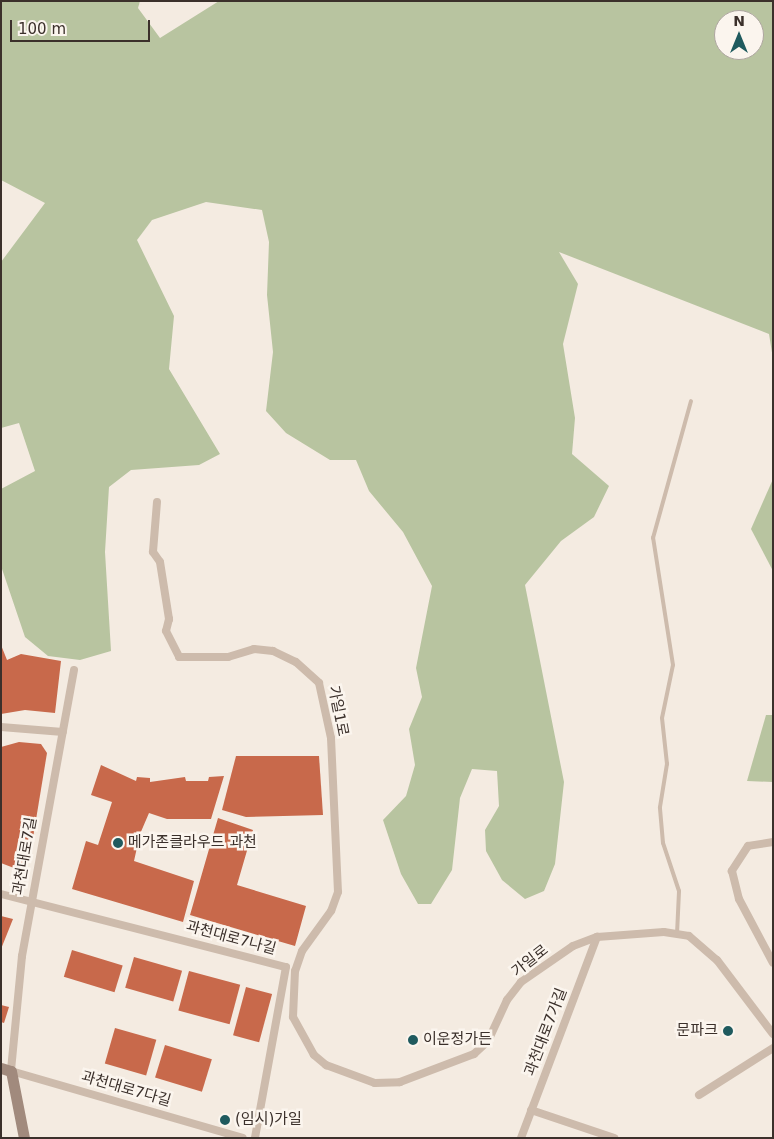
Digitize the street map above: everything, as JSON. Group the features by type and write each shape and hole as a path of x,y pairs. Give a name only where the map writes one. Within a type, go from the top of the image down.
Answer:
{"street":[{"name":"가일1로","path":"157,502 153,552 163,581 169,619 166,631 179,656 228,657 254,649 273,651 296,662 319,683 325,702 338,892 331,911 302,951 295,971 293,1017"},
{"name":"과천대로7길","path":"24,1138 6,1069 22,956 74,670"},
{"path":"1,727 63,732"},
{"path":"773,842 748,846 732,871 739,899 773,963"},
{"name":"과천대로7나길","path":"1,894 286,967 256,1138"},
{"name":"가일로","path":"293,1017 314,1055 326,1065 375,1083 400,1082 474,1054 488,1041 507,1000 522,982 573,946 597,937 677,934 703,945 773,1034"},
{"name":"과천대로7가길","path":"521,1138 597,937"},
{"path":"699,1095 773,1048"},
{"name":"과천대로7다길","path":"6,1069 243,1138"},
{"path":"531,1110 614,1138"}],"lane":[{"path":"677,934 678,891 663,843 660,807 667,764 662,718 673,665 653,538 691,401"}],"green space":[{"path":"1,1 140,1 138,8 160,38 219,1 773,1 773,359 769,334 559,252 578,284 563,344 575,418 572,454 609,486 594,517 561,541 525,585 564,782 555,864 544,891 525,899 502,880 486,851 485,830 499,806 497,771 472,769 460,798 452,870 431,904 418,904 401,874 383,820 406,796 415,765 409,729 422,697 416,668 432,586 403,532 369,491 356,460 330,460 286,433 266,411 273,352 267,295 269,242 262,210 206,202 152,220 137,240 174,316 169,369 220,454 199,465 131,470 109,487 105,552 111,651 80,660 48,656 25,637 1,566 1,489 35,471 19,423 1,428 1,262 45,203 1,180"},
{"path":"773,479 773,571 751,529"},
{"path":"766,715 773,715 773,782 747,781"}],"building":[{"path":"1,645 7,660 21,654 61,661 55,713 25,710 1,714"},
{"path":"19,742 41,744 47,753 29,862 19,870 1,863 1,747"},
{"path":"236,756 319,756 323,815 246,817 222,810"},
{"name":"메가존클라우드 과천","path":"101,765 136,781 137,777 150,778 150,782 185,777 186,781 208,781 209,777 224,776 211,819 167,819 149,813 140,834 134,861 194,881 183,922 72,889 86,841 98,845 112,802 91,795"},
{"path":"218,818 253,830 237,885 306,906 295,946 190,915"},
{"path":"1,916 13,919 1,949"},
{"path":"72,950 123,965 114,992 64,977"},
{"path":"134,957 182,971 173,1002 125,988"},
{"path":"189,971 240,985 230,1024 178,1011"},
{"path":"246,987 272,994 259,1042 233,1035"},
{"path":"1,1005 9,1007 4,1023 1,1022"},
{"path":"115,1028 156,1040 146,1075 105,1064"},
{"path":"165,1045 212,1059 202,1092 155,1078"}],"place":[{"name":"메가존클라우드 과천","path":"118,843"},
{"name":"문파크","path":"728,1031"},
{"name":"이운정가든","path":"413,1040"},
{"name":"(임시)가일","path":"225,1120"}]}
